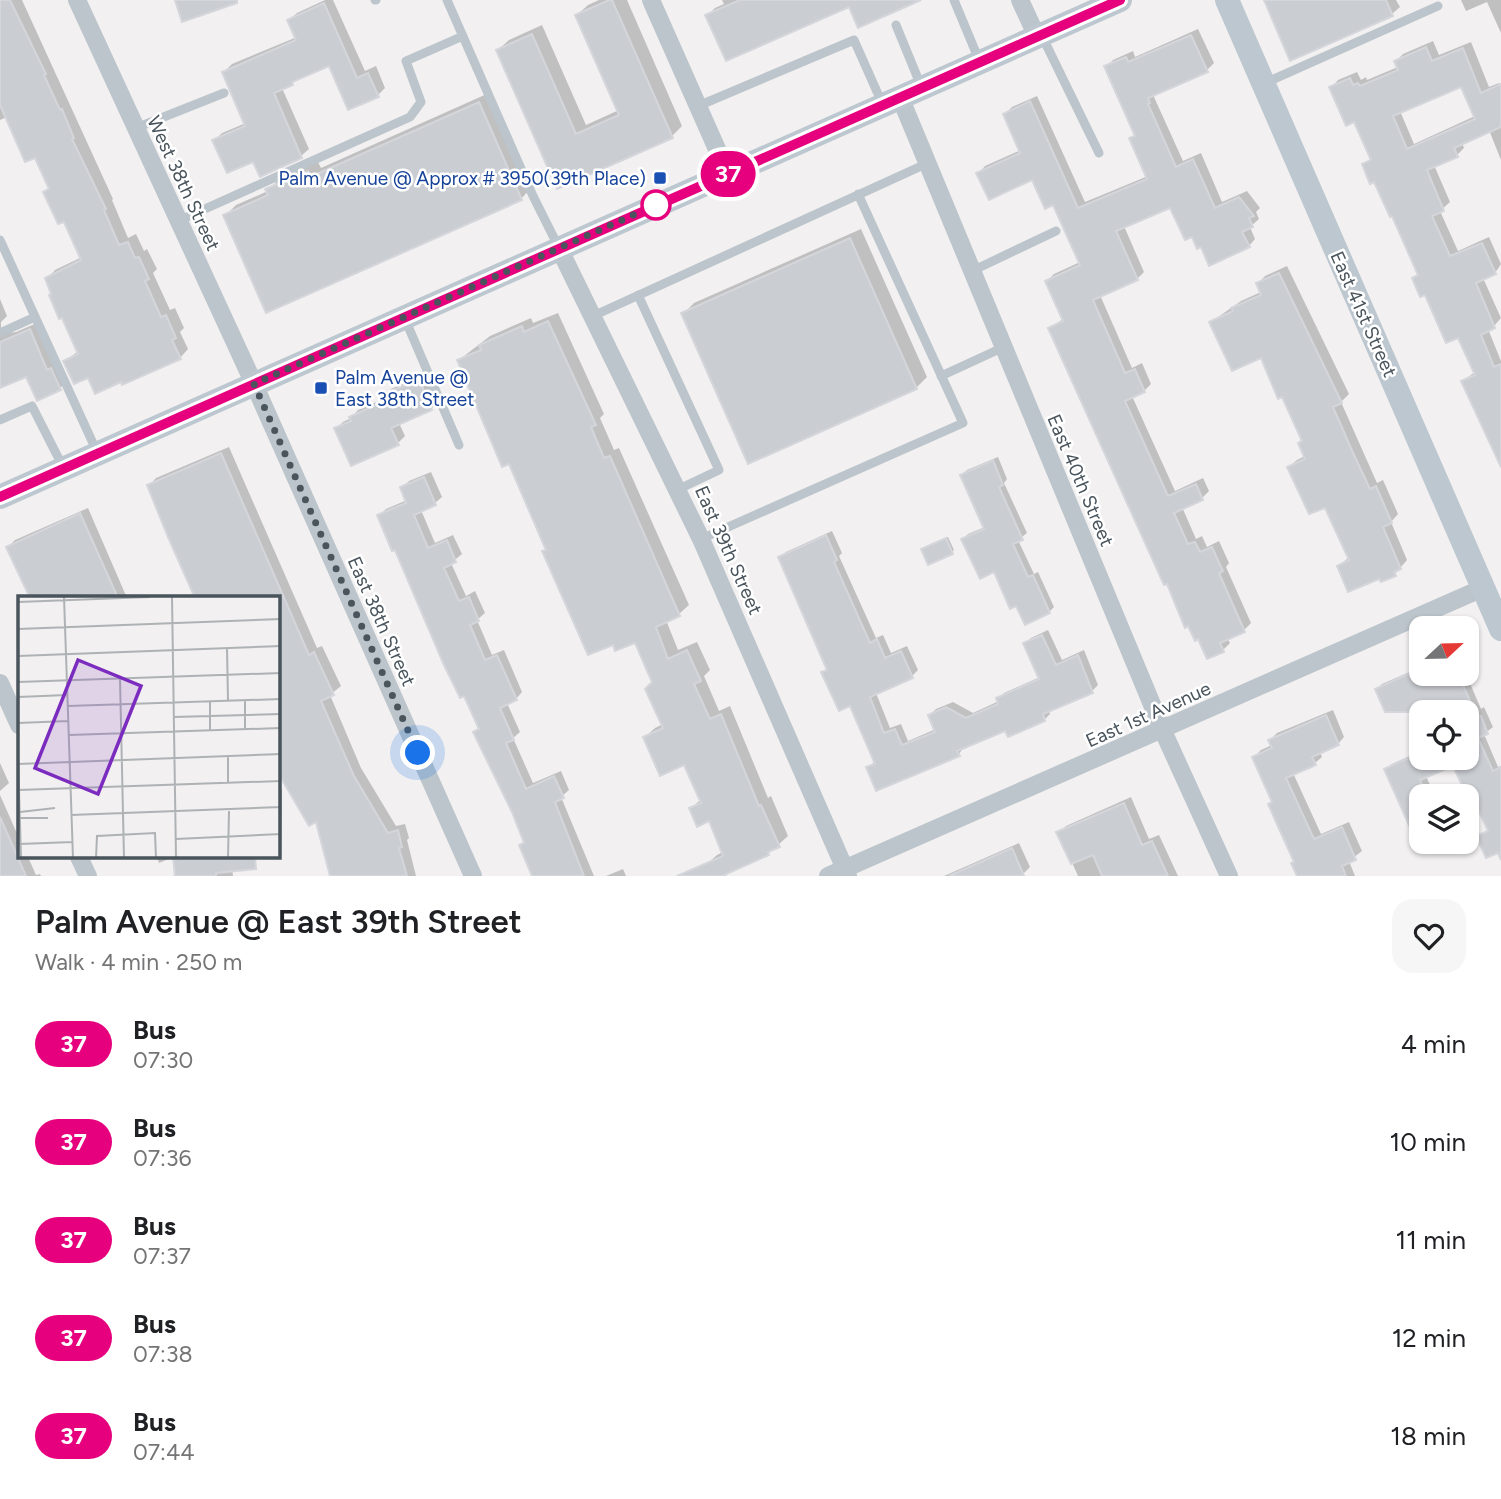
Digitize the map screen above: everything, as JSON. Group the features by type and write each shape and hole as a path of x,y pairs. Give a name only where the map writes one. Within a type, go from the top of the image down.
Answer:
{"main road":[{"name":"East 41st Street","path":"1227,0 1501,629"},
{"path":"0,497 1039,36 1105,3"}],"street":[{"name":"West 38th Street","path":"77,0 254,384"},
{"path":"651,0 728,174"},
{"path":"1020,0 1039,36"},
{"name":"East 40th Street","path":"901,97 1163,731 1229,876"},
{"name":"East 39th Street","path":"559,248 679,489 847,873"},
{"name":"East 38th Street","path":"254,384 472,876"},
{"name":"East 1st Avenue","path":"828,876 847,873 1483,588"},
{"path":"0,683 18,723"},
{"path":"79,858 88,876"}],"lane":[{"path":"447,0 533,196 559,248"},
{"path":"954,0 980,62"},
{"path":"1264,84 1438,6"},
{"path":"895,25 901,97"},
{"path":"178,221 411,117 421,102 406,61 463,36"},
{"path":"1039,36 1099,153"},
{"path":"698,106 854,40 901,97"},
{"path":"136,128 224,93"},
{"path":"593,316 928,163"},
{"path":"702,539 963,423 858,194"},
{"path":"972,271 1055,231"},
{"path":"0,240 97,453"},
{"path":"638,295 719,470 679,489"},
{"path":"0,333 35,317"},
{"path":"404,317 459,445"},
{"path":"941,376 1004,347"},
{"path":"0,420 32,406 64,468"}],"building":[{"path":"0,0 10,0 46,74 44,75 60,110 62,109 74,138 72,139 106,209 104,210 119,245 128,242 135,258 139,257 149,279 145,281 161,317 166,315 176,338 172,340 181,359 95,394 88,378 74,384 63,361 78,354 62,318 59,319 45,278 81,260 64,222 58,224 43,192 49,189 35,158 25,162 0,105"},
{"path":"175,0 237,0 237,3 182,22"},
{"path":"612,0 673,138 557,189 496,50 532,34 576,134 619,115 575,15"},
{"path":"740,0 921,0 858,28 849,7 726,61 705,15"},
{"path":"1264,0 1386,0 1393,16 1290,61"},
{"path":"324,3 357,78 368,73 379,97 348,110 329,66 292,82 293,85 274,93 302,158 260,177 253,162 227,173 212,140 245,126 222,72 296,40 287,20"},
{"path":"1191,35 1208,72 1148,98 1148,104 1176,167 1193,159 1215,208 1239,197 1254,216 1249,218 1253,227 1242,232 1250,247 1209,266 1201,247 1197,249 1192,237 1185,240 1170,208 1116,231 1138,280 1093,300 1125,373 1135,369 1145,392 1125,401 1168,496 1196,484 1203,500 1174,513 1188,544 1195,542 1200,552 1212,547 1223,571 1219,573 1245,632 1220,643 1224,652 1207,659 1198,639 1195,641 1188,626 1185,628 1167,584 1164,585 1048,328 1063,321 1045,281 1080,265 1053,205 1045,209 1032,180 989,200 976,173 1020,153 1003,114 1030,101 1078,208 1147,179 1129,138 1135,136 1104,66 1126,57 1128,62"},
{"path":"1426,47 1432,61 1463,48 1481,93 1501,84 1501,127 1454,148 1458,157 1427,170 1444,211 1432,216 1450,256 1482,243 1496,274 1476,283 1495,328 1481,335 1494,367 1501,364 1501,467 1461,381 1475,375 1458,338 1446,343 1425,295 1420,297 1412,278 1418,275 1392,216 1390,217 1374,182 1370,184 1362,164 1371,160 1354,122 1346,126 1329,87 1350,78 1353,85 1358,83 1360,86 1398,70 1394,61","holes":["1461,87 1475,119 1407,149 1393,116"]},
{"path":"479,102 522,200 266,313 223,215 268,195 265,189 308,171 310,177"},
{"path":"850,238 917,389 748,464 681,313"},
{"path":"1279,273 1342,403 1333,407 1354,455 1370,489 1376,486 1392,523 1383,527 1401,569 1394,572 1396,576 1381,582 1379,579 1348,592 1337,566 1349,560 1325,508 1309,514 1287,467 1305,459 1298,443 1302,441 1282,397 1278,399 1261,358 1232,371 1209,322 1233,311 1231,308 1261,295 1256,283"},
{"path":"548,321 596,425 591,427 604,458 610,456 680,616 656,627 668,659 687,650 701,681 694,684 710,719 721,714 759,806 761,805 780,847 768,852 769,855 722,876 677,876 723,856 709,821 697,827 689,808 701,803 684,765 660,776 643,737 663,728 645,689 652,682 635,643 615,651 613,645 588,655 542,551 546,550 509,464 502,467 457,360 481,350 479,345 522,326 524,332"},
{"path":"30,329 47,370 51,368 61,390 37,401 26,377 0,388 0,342"},
{"path":"419,379 432,410 391,428 399,445 351,466 334,428 351,421 349,417 385,401 382,395"},
{"path":"221,453 309,655 314,652 334,695 321,701 354,776 388,833 398,830 402,847 399,848 407,876 330,876 316,822 309,826 280,776 280,596 194,596 147,485"},
{"path":"993,460 1003,485 999,487 1023,540 1013,544 1028,577 1033,575 1050,613 1025,625 1016,606 1010,609 994,572 980,579 961,539 984,529 960,475"},
{"path":"424,477 436,505 414,515 428,548 447,540 456,562 444,568 459,601 469,597 479,621 470,625 485,660 497,655 517,700 500,708 514,740 506,743 526,789 554,776 564,798 555,802 584,876 532,876 519,845 524,843 512,812 473,732 479,729 464,696 460,698 444,665 395,550 392,551 377,515 406,503 400,487"},
{"path":"80,513 117,596 29,596 6,547"},
{"path":"826,535 837,560 834,562 870,643 877,639 885,658 901,651 913,678 870,697 884,733 895,729 902,745 935,732 928,715 946,707 966,718 998,704 996,698 1039,679 1023,643 1042,635 1056,665 1078,655 1093,693 1043,714 1045,721 1008,737 1005,731 957,751 960,756 876,791 866,767 875,764 850,706 839,711 821,672 827,670 778,557"},
{"path":"946,538 953,554 928,565 921,549"},
{"path":"1409,673 1409,686 1463,686 1470,700 1409,700 1409,712 1385,712 1375,689"},
{"path":"1326,715 1339,745 1312,757 1316,765 1286,778 1314,839 1342,827 1356,860 1342,866 1346,876 1297,876 1291,863 1294,862 1268,804 1272,802 1252,757 1272,748 1268,740"},
{"path":"1481,716 1488,734 1479,738 1479,717"},
{"path":"1479,740 1493,771 1501,767 1501,860 1498,853 1486,858 1479,843 1479,835 1488,831 1479,811 1479,784 1461,784 1455,770 1479,770"},
{"path":"1409,758 1409,770 1444,770 1420,780 1422,784 1409,784 1409,825 1384,769"},
{"path":"1124,803 1142,845 1152,841 1168,876 1102,876 1093,855 1071,864 1056,832"},
{"path":"0,817 26,876 0,876"},
{"path":"1012,848 1024,876 949,876"},
{"path":"173,858 255,858 256,869 216,873 216,876 175,876"}],"bus line":[{"name":"37","path":"0,497 1120,0"}],"place":[{"name":"Palm Avenue @ Approx # 3950(39th Place)","path":"660,178"},
{"name":"Palm Avenue @ East 38th Street","path":"321,388"}],"route":[{"path":"418,753 254,384 656,205"}]}
